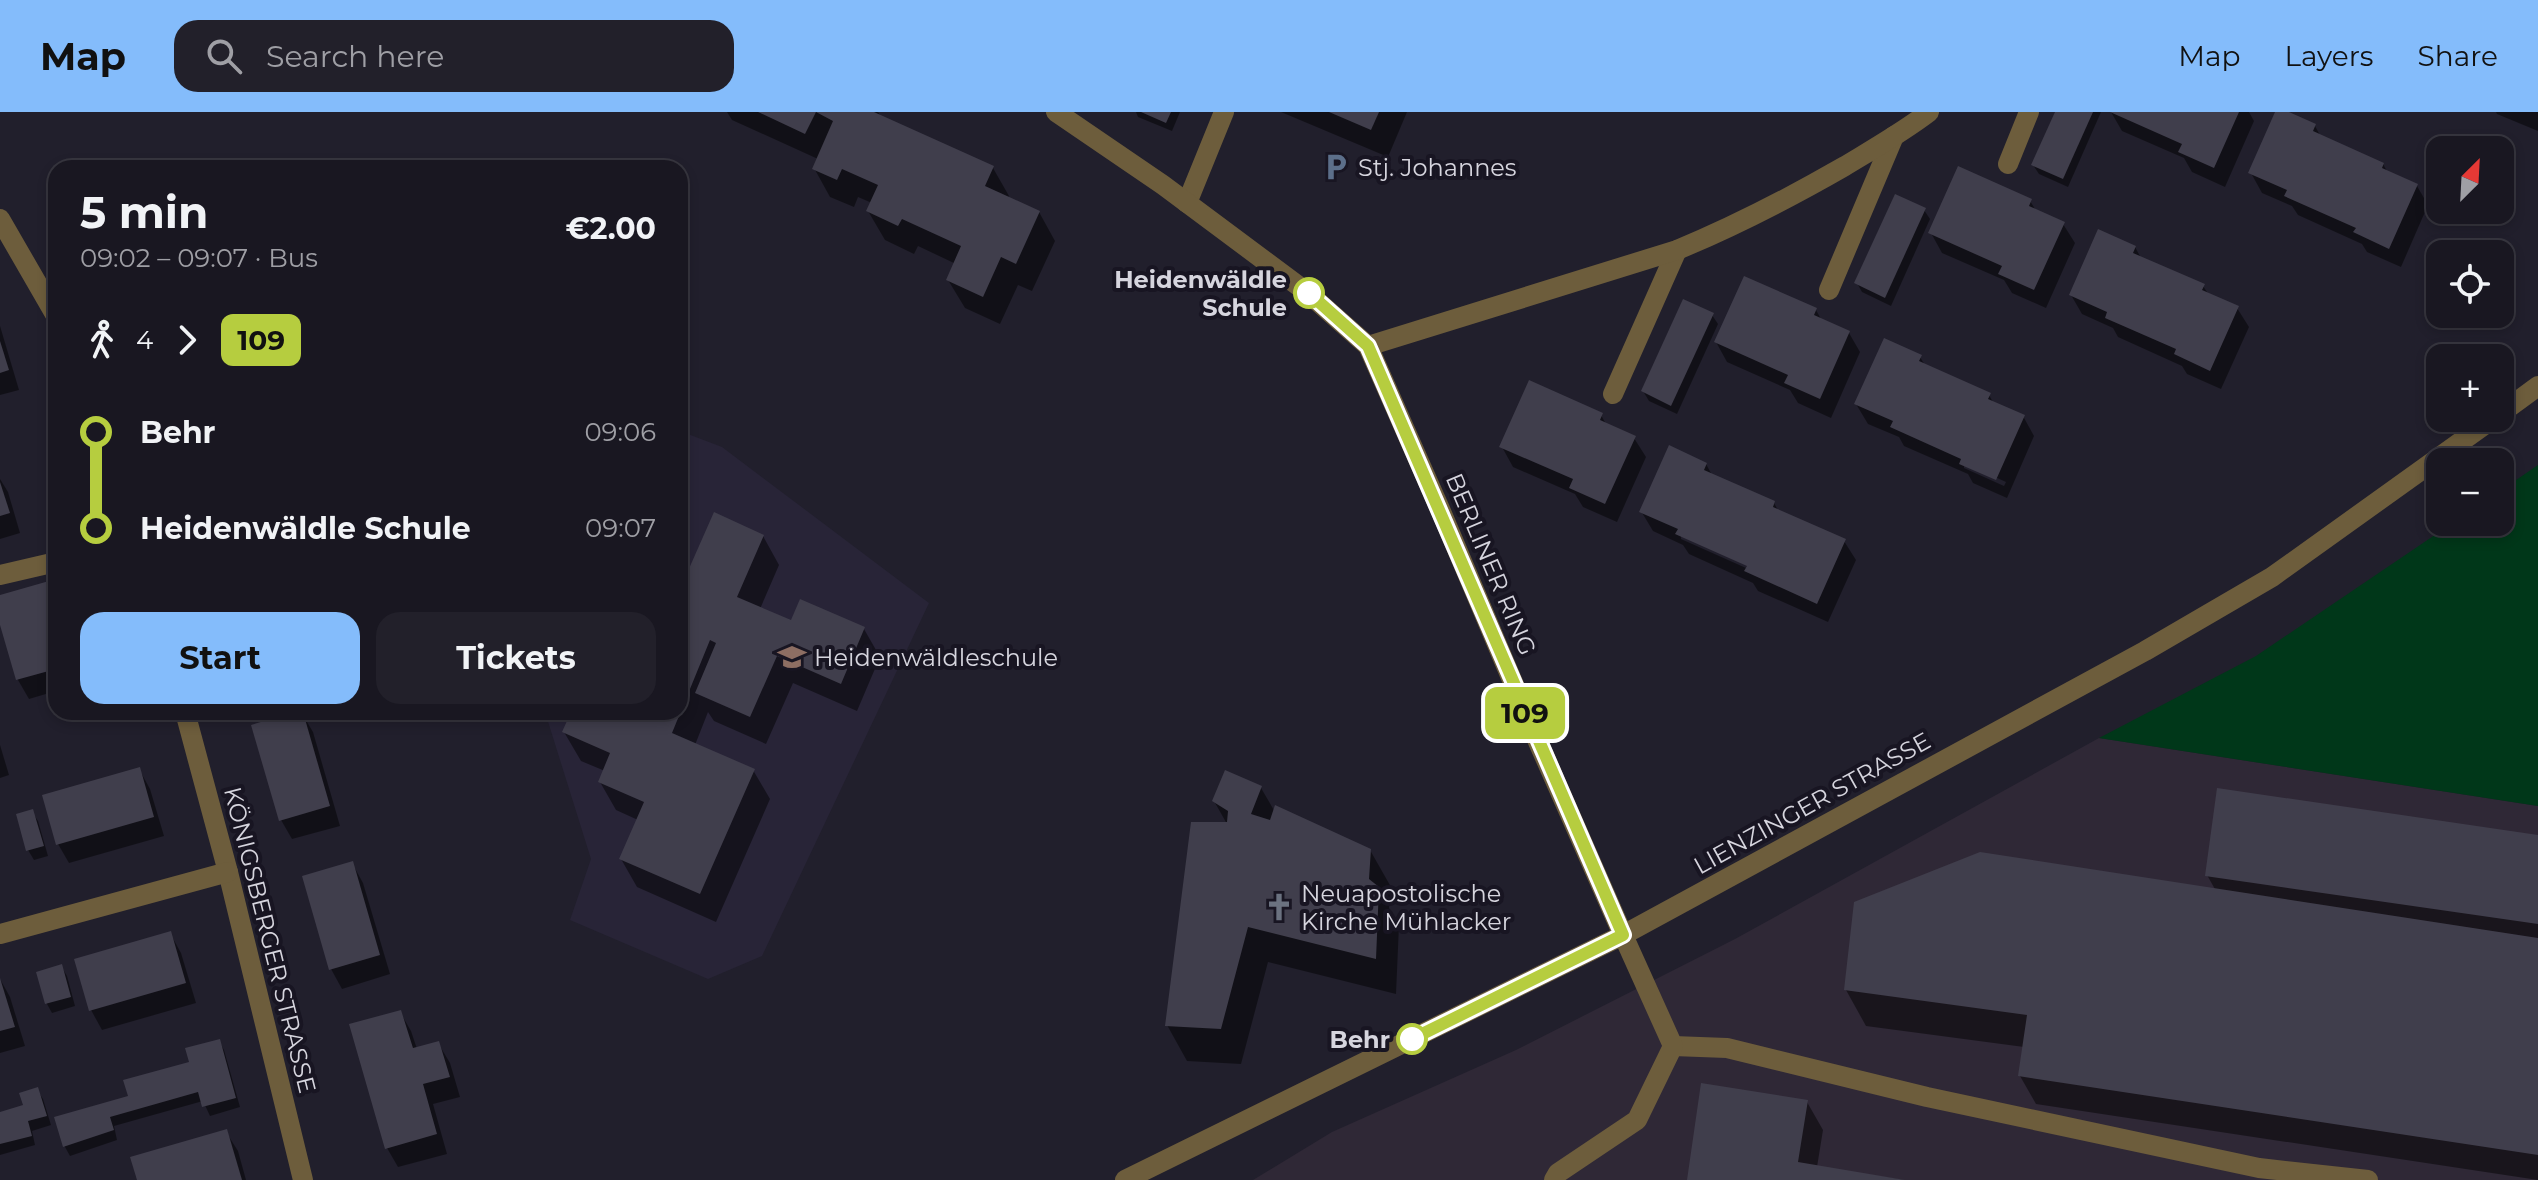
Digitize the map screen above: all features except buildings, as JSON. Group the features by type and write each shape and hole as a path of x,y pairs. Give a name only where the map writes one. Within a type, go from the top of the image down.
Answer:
{"street":[{"name":"BERLINER RING","path":"1056,112 1187,203 1308,293 1368,346 1673,1046"},
{"path":"1187,203 1224,112"},
{"path":"1368,346 1677,250 1711,236 1808,187 1929,112"},
{"path":"2008,164 2029,112"},
{"path":"1829,290 1894,136"},
{"path":"0,219 48,302"},
{"path":"1613,394 1677,250"},
{"path":"2514,404 2538,386"},
{"name":"LIENZINGER STRASSE","path":"1125,1180 1623,935 2145,651 2272,577 2474,432"},
{"path":"0,575 48,564"},
{"name":"KÖNIGSBERGER STRASSE","path":"187,720 228,872 303,1180"},
{"path":"0,934 228,872"},
{"path":"1554,1180 1558,1173 1637,1120 1673,1046 1727,1048 1927,1097 2259,1168 2368,1180"}],"shaded area":[{"name":"Heidenwäldleschule","path":"688,434 722,447 929,603 762,956 708,979 570,920 591,859 548,720 688,720"},
{"path":"2099,738 2538,806 2538,1180 1253,1180 1332,1132 1516,1050 1735,939"}],"green space":[{"path":"2538,465 2538,806 2099,738 2256,656 2433,536 2514,536 2514,481"}],"bus line":[{"name":"109","path":"1309,293 1368,346 1623,935 1412,1039"}],"place":[{"name":"Stj. Johannes","path":"1336,167"},
{"name":"Heidenwäldle Schule","path":"1309,293"},
{"name":"Heidenwäldleschule","path":"792,657"},
{"name":"Neuapostolische Kirche Mühlacker","path":"1279,907"},
{"name":"Behr","path":"1412,1039"}]}
